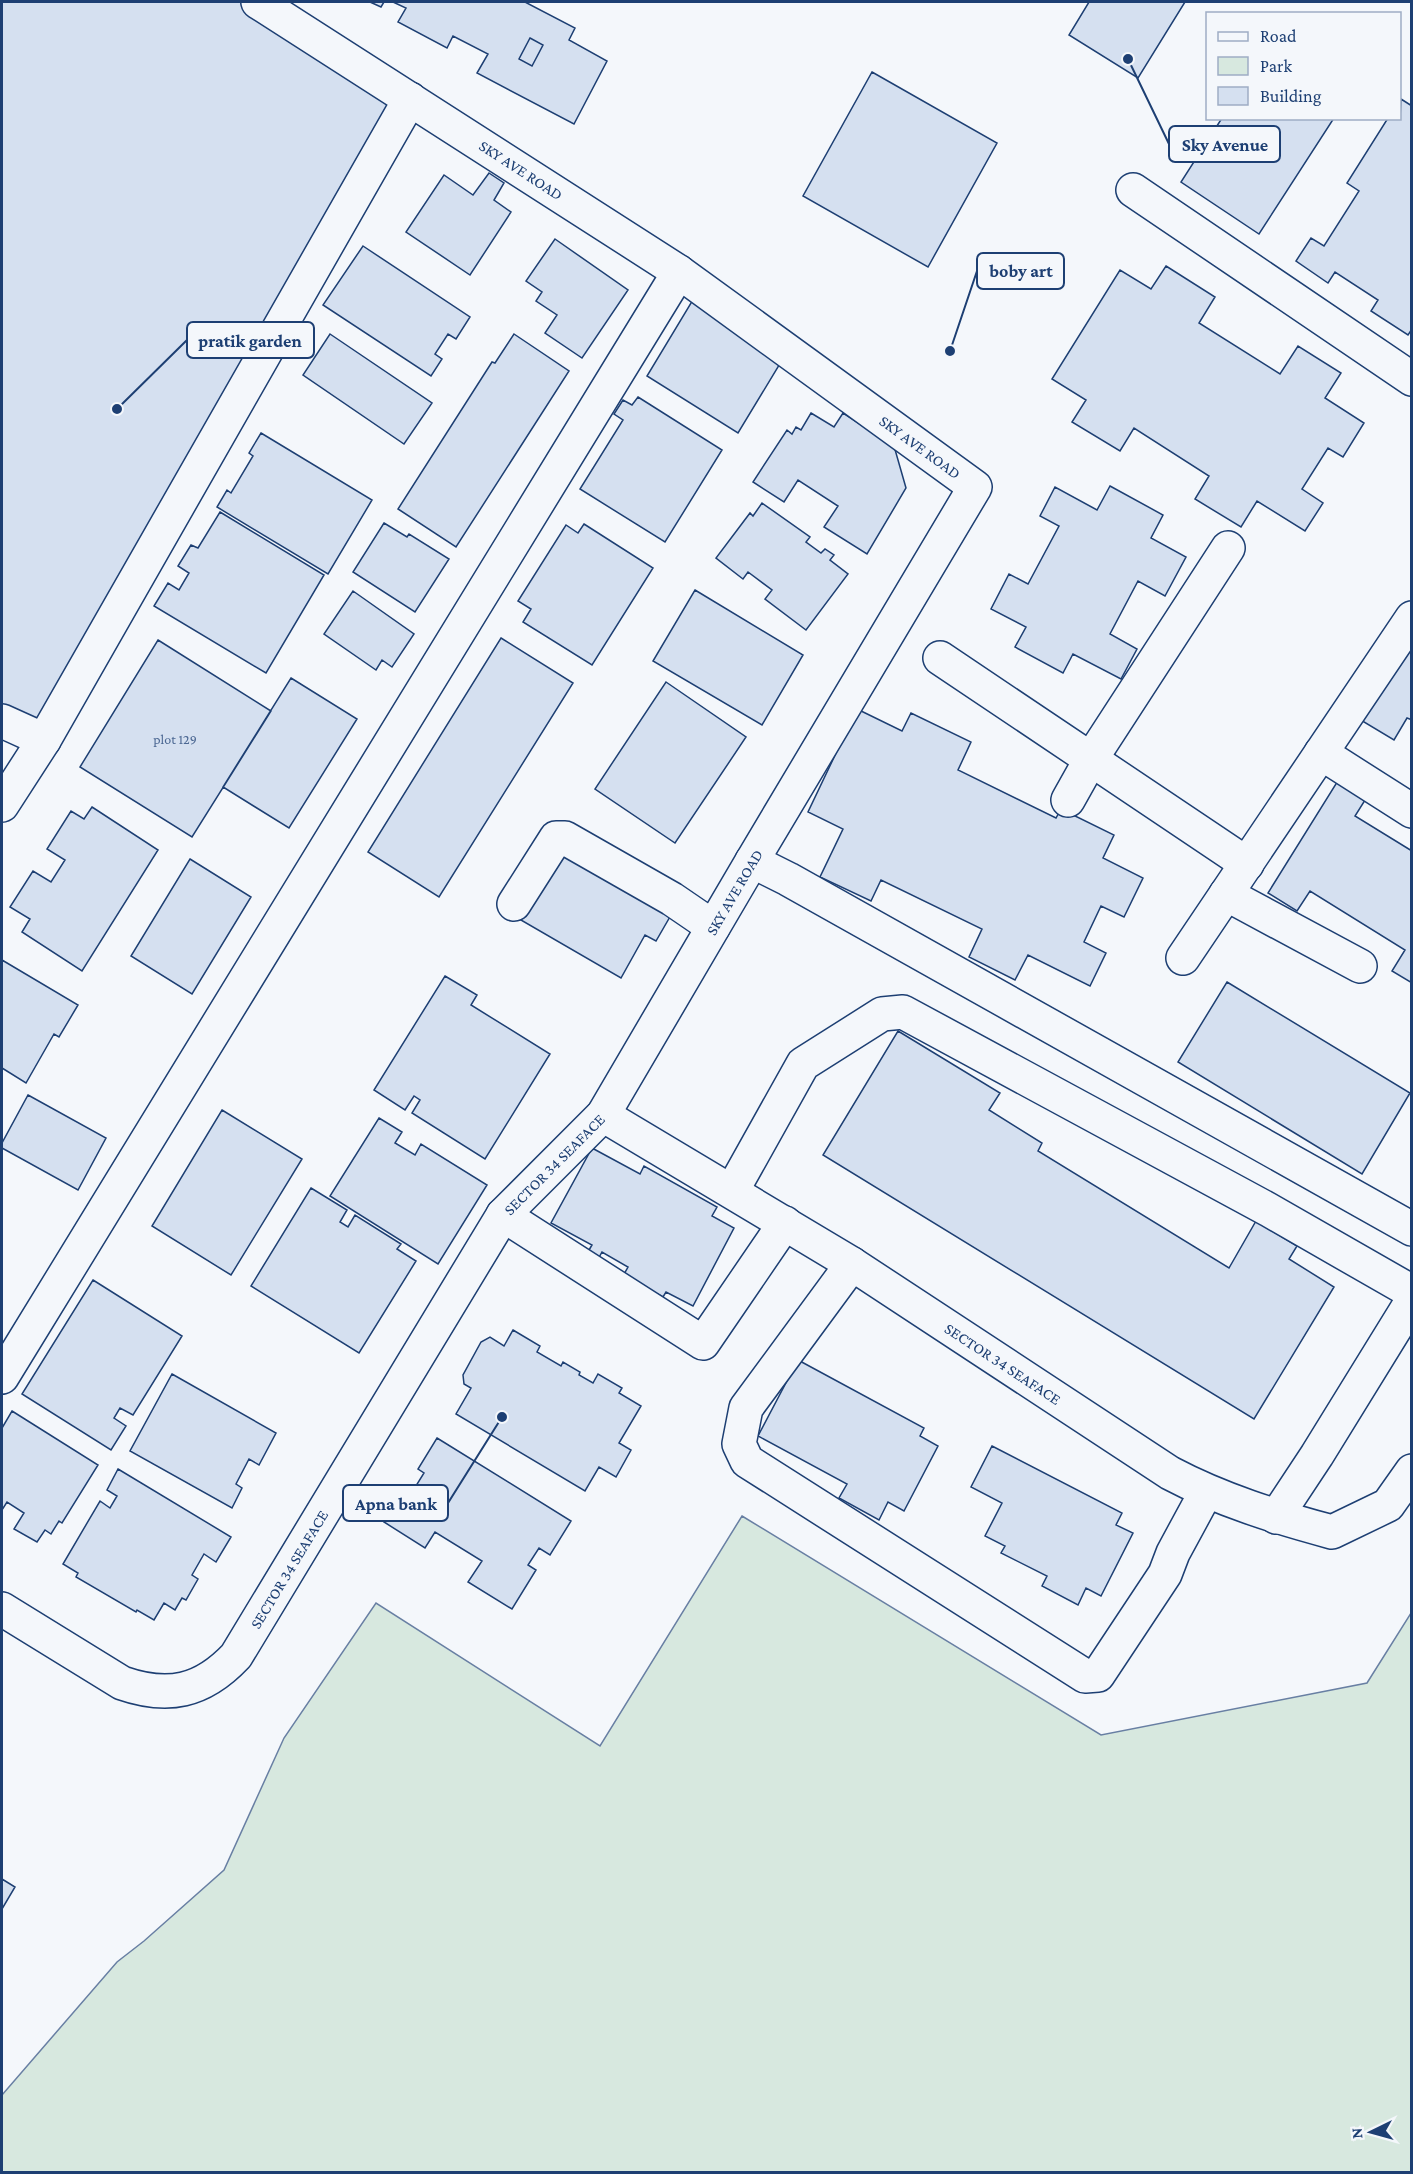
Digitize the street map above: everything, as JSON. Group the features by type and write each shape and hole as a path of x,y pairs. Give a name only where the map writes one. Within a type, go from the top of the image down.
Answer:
{"street":[{"name":"SKY AVE ROAD","path":"258,2 679,272 975,487 603,1115"},
{"path":"2,805 44,740 410,99"},
{"path":"1133,190 1412,380"},
{"path":"2,1377 679,272"},
{"path":"1068,800 1091,759 1228,548"},
{"path":"1183,958 1412,618"},
{"path":"940,658 1247,864"},
{"path":"2,721 44,740"},
{"path":"1321,753 1412,811"},
{"path":"514,904 556,838 565,838 672,899 713,927"},
{"path":"752,861 788,879 1412,1229"},
{"path":"1226,894 1360,966"},
{"path":"732,1191 803,1064 882,1014 903,1012 1269,1210 1412,1292"},
{"name":"SECTOR 34 SEAFACE","path":"2,1609 122,1683 142,1690 168,1691 197,1686 222,1671 236,1656 503,1215 603,1115 852,1264 1170,1473 1206,1492 1276,1517 1332,1533 1388,1505 1412,1471"},
{"path":"503,1215 703,1343 785,1223"},
{"path":"852,1264 746,1408 739,1444 747,1461 1085,1676 1098,1675 1159,1584 1206,1492"},
{"path":"1276,1517 1317,1455 1412,1300"}],"green space":[{"path":"742,1516 1101,1735 1367,1683 1411,1613 1411,2172 2,2172 2,2095 117,1962 224,1870 284,1738 376,1603 600,1746"}],"building":[{"path":"2,2 248,2 410,99 44,740 2,719"},
{"path":"370,2 384,2 381,7"},
{"path":"393,2 525,2 575,28 569,40 607,61 574,124 477,73 488,54 453,36 447,48 398,22 406,8"},
{"path":"1089,2 1185,2 1138,78 1069,35"},
{"path":"530,38 543,45 532,66 519,59"},
{"path":"872,72 997,143 928,267 803,196"},
{"path":"1401,99 1412,106 1412,329 1408,335 1371,311 1378,300 1335,272 1328,283 1296,261 1311,238 1324,246 1359,191 1347,183 1387,120 1401,120"},
{"path":"1221,120 1333,120 1259,234 1181,182"},
{"path":"489,173 504,183 494,200 511,212 470,275 406,232 444,175 473,195"},
{"path":"555,239 628,290 582,358 545,333 557,315 536,301 542,292 526,281"},
{"path":"363,246 470,317 456,339 448,334 435,354 442,359 431,376 323,305"},
{"path":"1166,266 1215,297 1199,323 1280,374 1298,346 1341,373 1325,398 1364,423 1343,457 1328,448 1302,489 1323,503 1305,531 1257,501 1241,527 1195,499 1209,476 1134,428 1120,451 1072,422 1086,400 1052,379 1120,270 1151,289"},
{"path":"694,298 781,362 738,433 647,376"},
{"path":"330,334 432,403 404,444 303,375"},
{"path":"514,334 569,371 456,547 398,509 492,362 495,363"},
{"path":"638,397 722,450 665,542 580,489 623,420 614,414 623,400 632,405"},
{"path":"811,413 834,427 843,413 894,446 906,488 867,554 824,527 838,506 798,480 784,502 753,482 787,430 792,434 796,427 801,430"},
{"path":"261,433 372,500 328,574 217,507 227,490 231,493 253,456 249,453"},
{"path":"1110,486 1163,515 1151,538 1186,557 1165,596 1138,581 1110,634 1137,649 1121,679 1073,654 1063,673 1015,647 1026,627 991,609 1009,574 1028,584 1059,526 1040,516 1055,487 1097,510"},
{"path":"762,503 810,537 806,542 821,553 825,549 834,555 830,560 848,574 806,630 765,599 772,590 748,572 743,579 716,558 750,513 753,516"},
{"path":"220,512 324,575 266,673 154,606 168,583 179,590 189,573 178,566 191,545 198,548"},
{"path":"384,523 407,537 409,534 449,559 415,612 353,572"},
{"path":"584,524 653,568 592,665 523,622 531,609 518,601 566,525 578,533"},
{"path":"695,590 803,655 762,725 653,661"},
{"path":"353,591 414,634 392,667 382,660 376,670 324,634"},
{"path":"1412,632 1412,720 1407,718 1394,740 1359,719"},
{"path":"501,638 573,683 439,897 368,852"},
{"path":"158,640 271,711 192,837 80,767"},
{"path":"291,678 357,719 289,828 223,787"},
{"path":"666,682 746,737 675,843 595,789"},
{"path":"857,709 902,731 911,713 971,742 958,770 1056,818 1061,809 1114,835 1103,858 1143,878 1124,917 1101,906 1084,942 1106,953 1090,986 1028,955 1015,980 969,957 982,929 881,880 871,901 820,877 843,829 808,812"},
{"path":"1339,779 1367,797 1355,816 1412,851 1412,983 1392,971 1405,950 1310,891 1297,911 1268,893"},
{"path":"92,807 158,850 82,971 22,932 30,919 10,907 33,871 51,882 65,860 47,849 71,811 84,819"},
{"path":"566,844 675,908 656,941 645,935 621,978 514,916"},
{"path":"190,859 251,897 192,994 131,956"},
{"path":"2,960 78,1005 59,1037 54,1034 26,1083 2,1068"},
{"path":"445,976 477,995 471,1005 550,1054 485,1159 412,1113 420,1100 414,1096 405,1110 374,1090"},
{"path":"1227,982 1410,1093 1362,1174 1178,1062"},
{"path":"898,1031 1000,1093 989,1110 1042,1143 1038,1151 1229,1268 1256,1221 1297,1246 1289,1259 1334,1287 1254,1419 823,1155"},
{"path":"28,1095 106,1138 78,1190 2,1148 2,1143"},
{"path":"222,1110 302,1159 231,1275 152,1226"},
{"path":"379,1118 402,1132 395,1143 415,1155 421,1144 487,1185 438,1264 330,1196"},
{"path":"592,1148 640,1174 644,1166 717,1207 712,1216 734,1228 693,1306 666,1292 663,1297 623,1276 628,1267 602,1252 597,1261 586,1255 592,1245 551,1223"},
{"path":"311,1188 347,1210 340,1222 348,1227 355,1215 401,1244 397,1249 416,1261 359,1353 251,1286"},
{"path":"93,1280 182,1336 133,1415 120,1408 114,1418 126,1426 111,1450 22,1394"},
{"path":"513,1330 540,1346 537,1352 561,1366 563,1362 593,1383 598,1374 622,1388 619,1393 641,1406 619,1443 631,1450 616,1477 599,1467 585,1491 456,1414 471,1388 464,1384 463,1375 481,1342 490,1337 504,1346"},
{"path":"798,1360 924,1428 920,1436 938,1446 904,1511 888,1502 879,1520 839,1498 847,1484 758,1436"},
{"path":"172,1374 276,1433 259,1465 249,1459 236,1484 242,1488 232,1508 130,1451"},
{"path":"12,1411 98,1465 62,1523 59,1521 51,1534 45,1530 37,1542 14,1529 24,1513 7,1502 2,1510 2,1428"},
{"path":"437,1438 571,1521 550,1555 539,1548 528,1565 536,1570 512,1609 468,1582 482,1561 435,1532 425,1548 384,1522 405,1490 411,1494 424,1473 418,1469"},
{"path":"992,1446 1122,1513 1116,1525 1133,1533 1101,1596 1086,1588 1078,1605 1042,1586 1047,1576 1001,1553 1005,1546 985,1536 1002,1503 971,1487"},
{"path":"118,1469 231,1537 216,1562 204,1554 192,1575 198,1579 186,1600 182,1598 175,1610 164,1603 154,1620 76,1577 78,1573 63,1564 100,1501 110,1508 117,1496 107,1490"},
{"path":"2,1879 15,1887 2,1909"}],"place":[{"name":"Sky Avenue","path":"1128,59"},
{"name":"boby art","path":"950,351"},
{"name":"pratik garden","path":"117,409"},
{"name":"Apna bank","path":"502,1417"}]}
